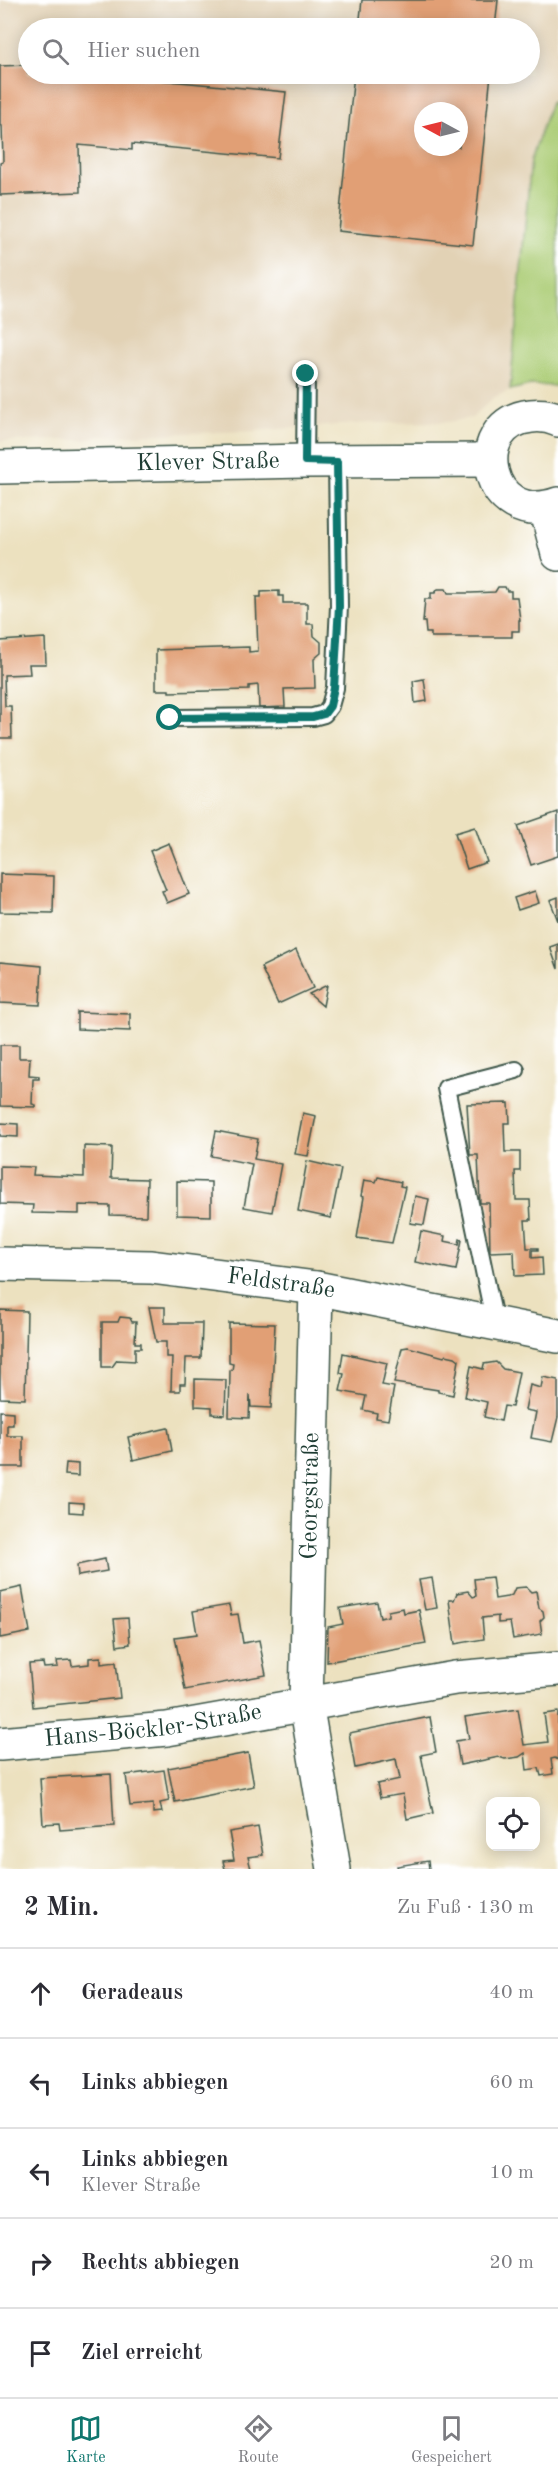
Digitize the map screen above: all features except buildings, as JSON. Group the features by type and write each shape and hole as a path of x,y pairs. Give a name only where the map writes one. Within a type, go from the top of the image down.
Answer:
{"street":[{"path":"558,420 539,415 524,417 511,423 500,433 493,446 490,460 497,487 507,498 518,505 532,509 552,506 558,554"},
{"name":"Klever Straße","path":"0,467 490,460"},
{"name":"Feldstraße","path":"0,1264 151,1267 316,1288 558,1336"},
{"name":"Georgstraße","path":"316,1288 306,1703 334,1869"},
{"path":"306,1703 455,1678 558,1669"},
{"name":"Hans-Böckler-Straße","path":"0,1744 167,1729 306,1703"}],"lane":[{"path":"305,461 306,374"},
{"path":"170,718 313,717 324,714 330,706 334,688 339,606 337,462"},
{"path":"495,1324 446,1088 516,1070"}],"shaded area":[{"path":"0,0 558,0 558,85 531,160 510,390 493,398 472,418 448,422 367,423 254,431 100,436 85,440 0,441"}],"green space":[{"path":"551,102 558,106 558,386 530,385 510,390 531,160"}],"route":[{"path":"170,718 313,717 324,714 330,706 334,688 339,606 337,462 305,461 306,374"}]}
